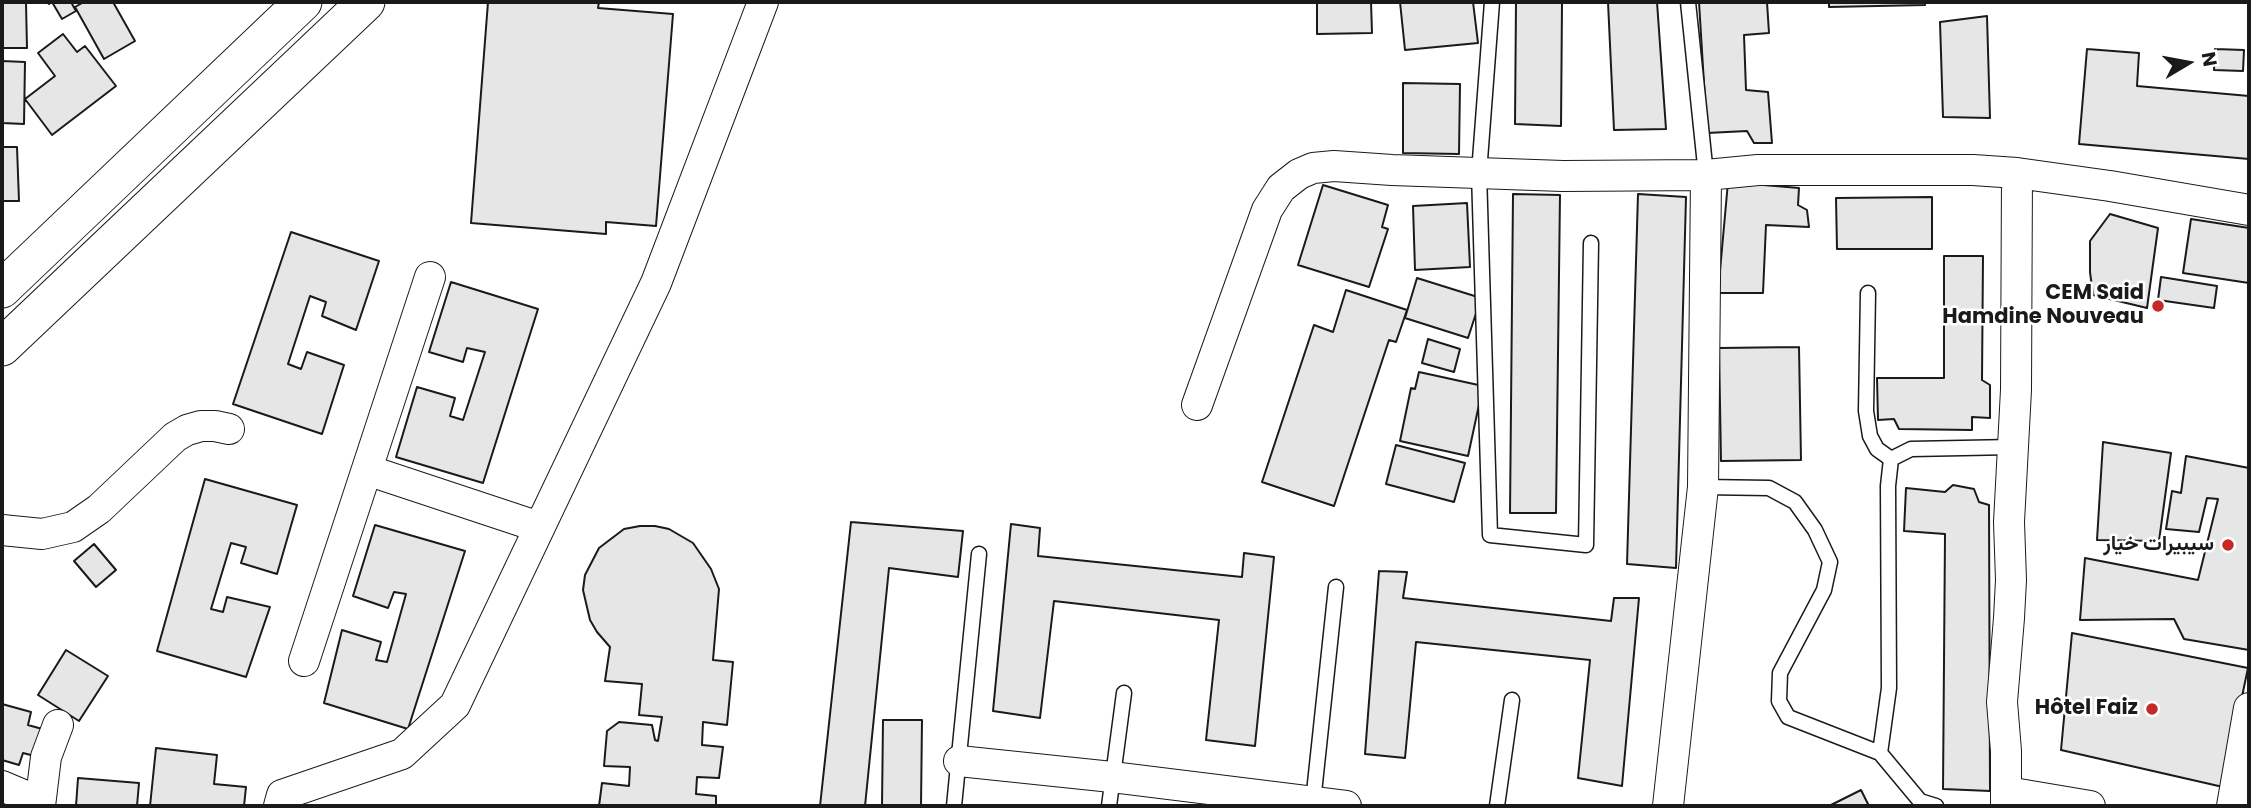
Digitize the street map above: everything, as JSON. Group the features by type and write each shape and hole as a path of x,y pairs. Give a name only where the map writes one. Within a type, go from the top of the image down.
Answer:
{"street":[{"path":"2,289 303,2"},
{"path":"2,347 366,2"},
{"path":"279,806 282,795 402,754 455,705 656,283 763,2"},
{"path":"1197,405 1267,210 1281,188 1298,174 1313,169 1334,166 1563,176 1706,175 1758,170 1973,170 2017,173 2249,210"},
{"path":"2017,173 2017,350 2008,523 2011,580 2003,682 2006,799 2090,806"},
{"path":"1668,806 1703,487 1706,175"},
{"path":"304,661 430,277"},
{"path":"2,530 42,534 73,527 99,509 175,437 201,426 229,429"},
{"path":"367,470 539,527"},
{"path":"2232,806 2249,714"},
{"path":"2,786 40,804 46,757 58,725"},
{"path":"959,761 1110,792 1346,806"}],"lane":[{"path":"1492,2 1479,173 1490,535 1586,545 1591,243"},
{"path":"1688,2 1706,175"},
{"path":"1868,293 1866,411 1870,436 1877,449 1891,459"},
{"path":"1891,459 1911,449 2013,447"},
{"path":"1880,753 1889,688 1888,486 1891,459"},
{"path":"1703,487 1769,488 1795,502 1815,530 1829,562 1824,590 1780,673 1779,701 1788,717 1880,753 1920,801 1936,806"},
{"path":"954,806 979,554"},
{"path":"1313,802 1336,587"},
{"path":"1110,792 1124,693"},
{"path":"1497,806 1511,701"}],"building":[{"path":"52,2 71,2 76,11 62,19"},
{"path":"84,2 113,2 135,41 104,59 75,7"},
{"path":"488,2 599,2 598,8 673,14 656,226 606,222 606,234 471,223"},
{"path":"1317,2 1371,2 1372,33 1317,34"},
{"path":"1400,2 1473,2 1478,43 1405,50"},
{"path":"1516,2 1562,3 1561,126 1515,124"},
{"path":"1608,2 1657,2 1666,129 1614,130"},
{"path":"1699,2 1767,2 1769,33 1744,35 1746,90 1768,92 1772,143 1754,143 1747,131 1707,133"},
{"path":"1829,2 1925,2 1925,5 1829,7"},
{"path":"2,3 26,3 27,48 2,48"},
{"path":"1987,16 1990,118 1943,117 1940,22"},
{"path":"63,34 77,52 85,46 116,86 52,135 25,99 55,76 38,53"},
{"path":"2087,49 2139,53 2137,86 2249,96 2249,159 2079,144"},
{"path":"2215,49 2244,50 2243,71 2214,70"},
{"path":"2,61 25,62 24,124 2,123"},
{"path":"1403,83 1460,84 1459,154 1403,153"},
{"path":"2,147 17,147 19,201 2,201"},
{"path":"1728,182 1799,188 1798,205 1807,210 1809,227 1766,225 1763,293 1718,293"},
{"path":"1323,185 1388,205 1382,227 1388,229 1369,287 1298,265"},
{"path":"1513,194 1560,195 1556,513 1510,513"},
{"path":"1638,194 1686,197 1676,568 1627,564"},
{"path":"1932,197 1932,249 1837,249 1836,198"},
{"path":"1467,203 1470,267 1415,270 1413,206"},
{"path":"2110,214 2158,228 2147,308 2093,295 2090,241"},
{"path":"2191,219 2249,228 2249,283 2183,273"},
{"path":"291,232 379,261 356,330 322,316 326,302 310,296 288,364 301,369 307,352 344,365 322,434 233,404"},
{"path":"1944,256 1983,256 1982,380 1990,385 1990,418 1972,417 1972,430 1899,429 1894,419 1878,420 1877,378 1944,378"},
{"path":"2161,277 2217,286 2214,308 2158,300"},
{"path":"1417,278 1481,298 1468,338 1405,318"},
{"path":"451,282 538,309 483,483 396,457 417,387 455,398 450,416 463,420 485,352 467,348 463,362 429,352"},
{"path":"1346,290 1407,310 1396,342 1389,340 1334,506 1262,482 1314,325 1333,332"},
{"path":"1428,339 1460,349 1454,372 1422,363"},
{"path":"1799,347 1801,460 1721,461 1719,348"},
{"path":"1419,372 1483,386 1468,456 1400,441 1411,388 1415,389"},
{"path":"2103,442 2171,453 2159,541 2097,540"},
{"path":"1396,445 1465,463 1454,502 1386,484"},
{"name":"سيبيرات خيار","path":"2186,456 2249,468 2249,650 2184,639 2174,619 2080,620 2085,558 2198,580 2218,499 2207,498 2199,532 2166,529 2172,491 2181,493"},
{"path":"205,479 297,505 277,574 241,563 246,547 231,543 211,609 223,612 227,597 270,607 246,677 157,651"},
{"path":"1953,485 1974,489 1979,502 1989,505 1990,791 1943,789 1945,534 1904,531 1906,488 1945,492"},
{"path":"851,522 963,531 958,577 889,568 865,806 820,806"},
{"path":"1011,524 1040,528 1038,556 1242,577 1244,553 1274,557 1255,746 1206,740 1219,620 1054,601 1040,718 993,711"},
{"path":"375,525 465,551 408,729 324,703 342,630 381,642 376,660 387,662 406,594 394,592 388,608 353,596"},
{"path":"640,526 669,529 693,543 711,569 719,589 713,660 733,662 727,725 703,722 702,745 723,747 719,778 697,777 696,794 716,796 716,806 599,806 602,783 629,786 630,767 604,766 607,731 619,722 652,725 655,740 658,741 662,717 639,715 642,684 605,681 610,647 590,620 583,590 585,575 599,548 624,529"},
{"path":"94,544 116,570 96,587 74,561"},
{"path":"1379,571 1407,572 1403,598 1611,621 1614,598 1639,598 1622,786 1578,778 1590,660 1416,642 1405,758 1365,754"},
{"name":"Hôtel Faiz","path":"2072,633 2248,668 2223,787 2061,750"},
{"path":"66,650 108,676 79,721 38,695"},
{"path":"2,704 31,712 28,725 53,732 46,759 23,753 19,765 2,760"},
{"path":"883,720 922,720 921,806 882,806"},
{"path":"156,748 217,755 214,784 246,787 244,806 150,806"},
{"path":"78,778 139,783 137,806 76,806"},
{"path":"1861,790 1869,806 1829,806"}],"place":[{"name":"CEM Said Hamdine Nouveau","path":"2158,306"},
{"name":"سيبيرات خيار","path":"2228,545"},
{"name":"Hôtel Faiz","path":"2152,709"}]}
